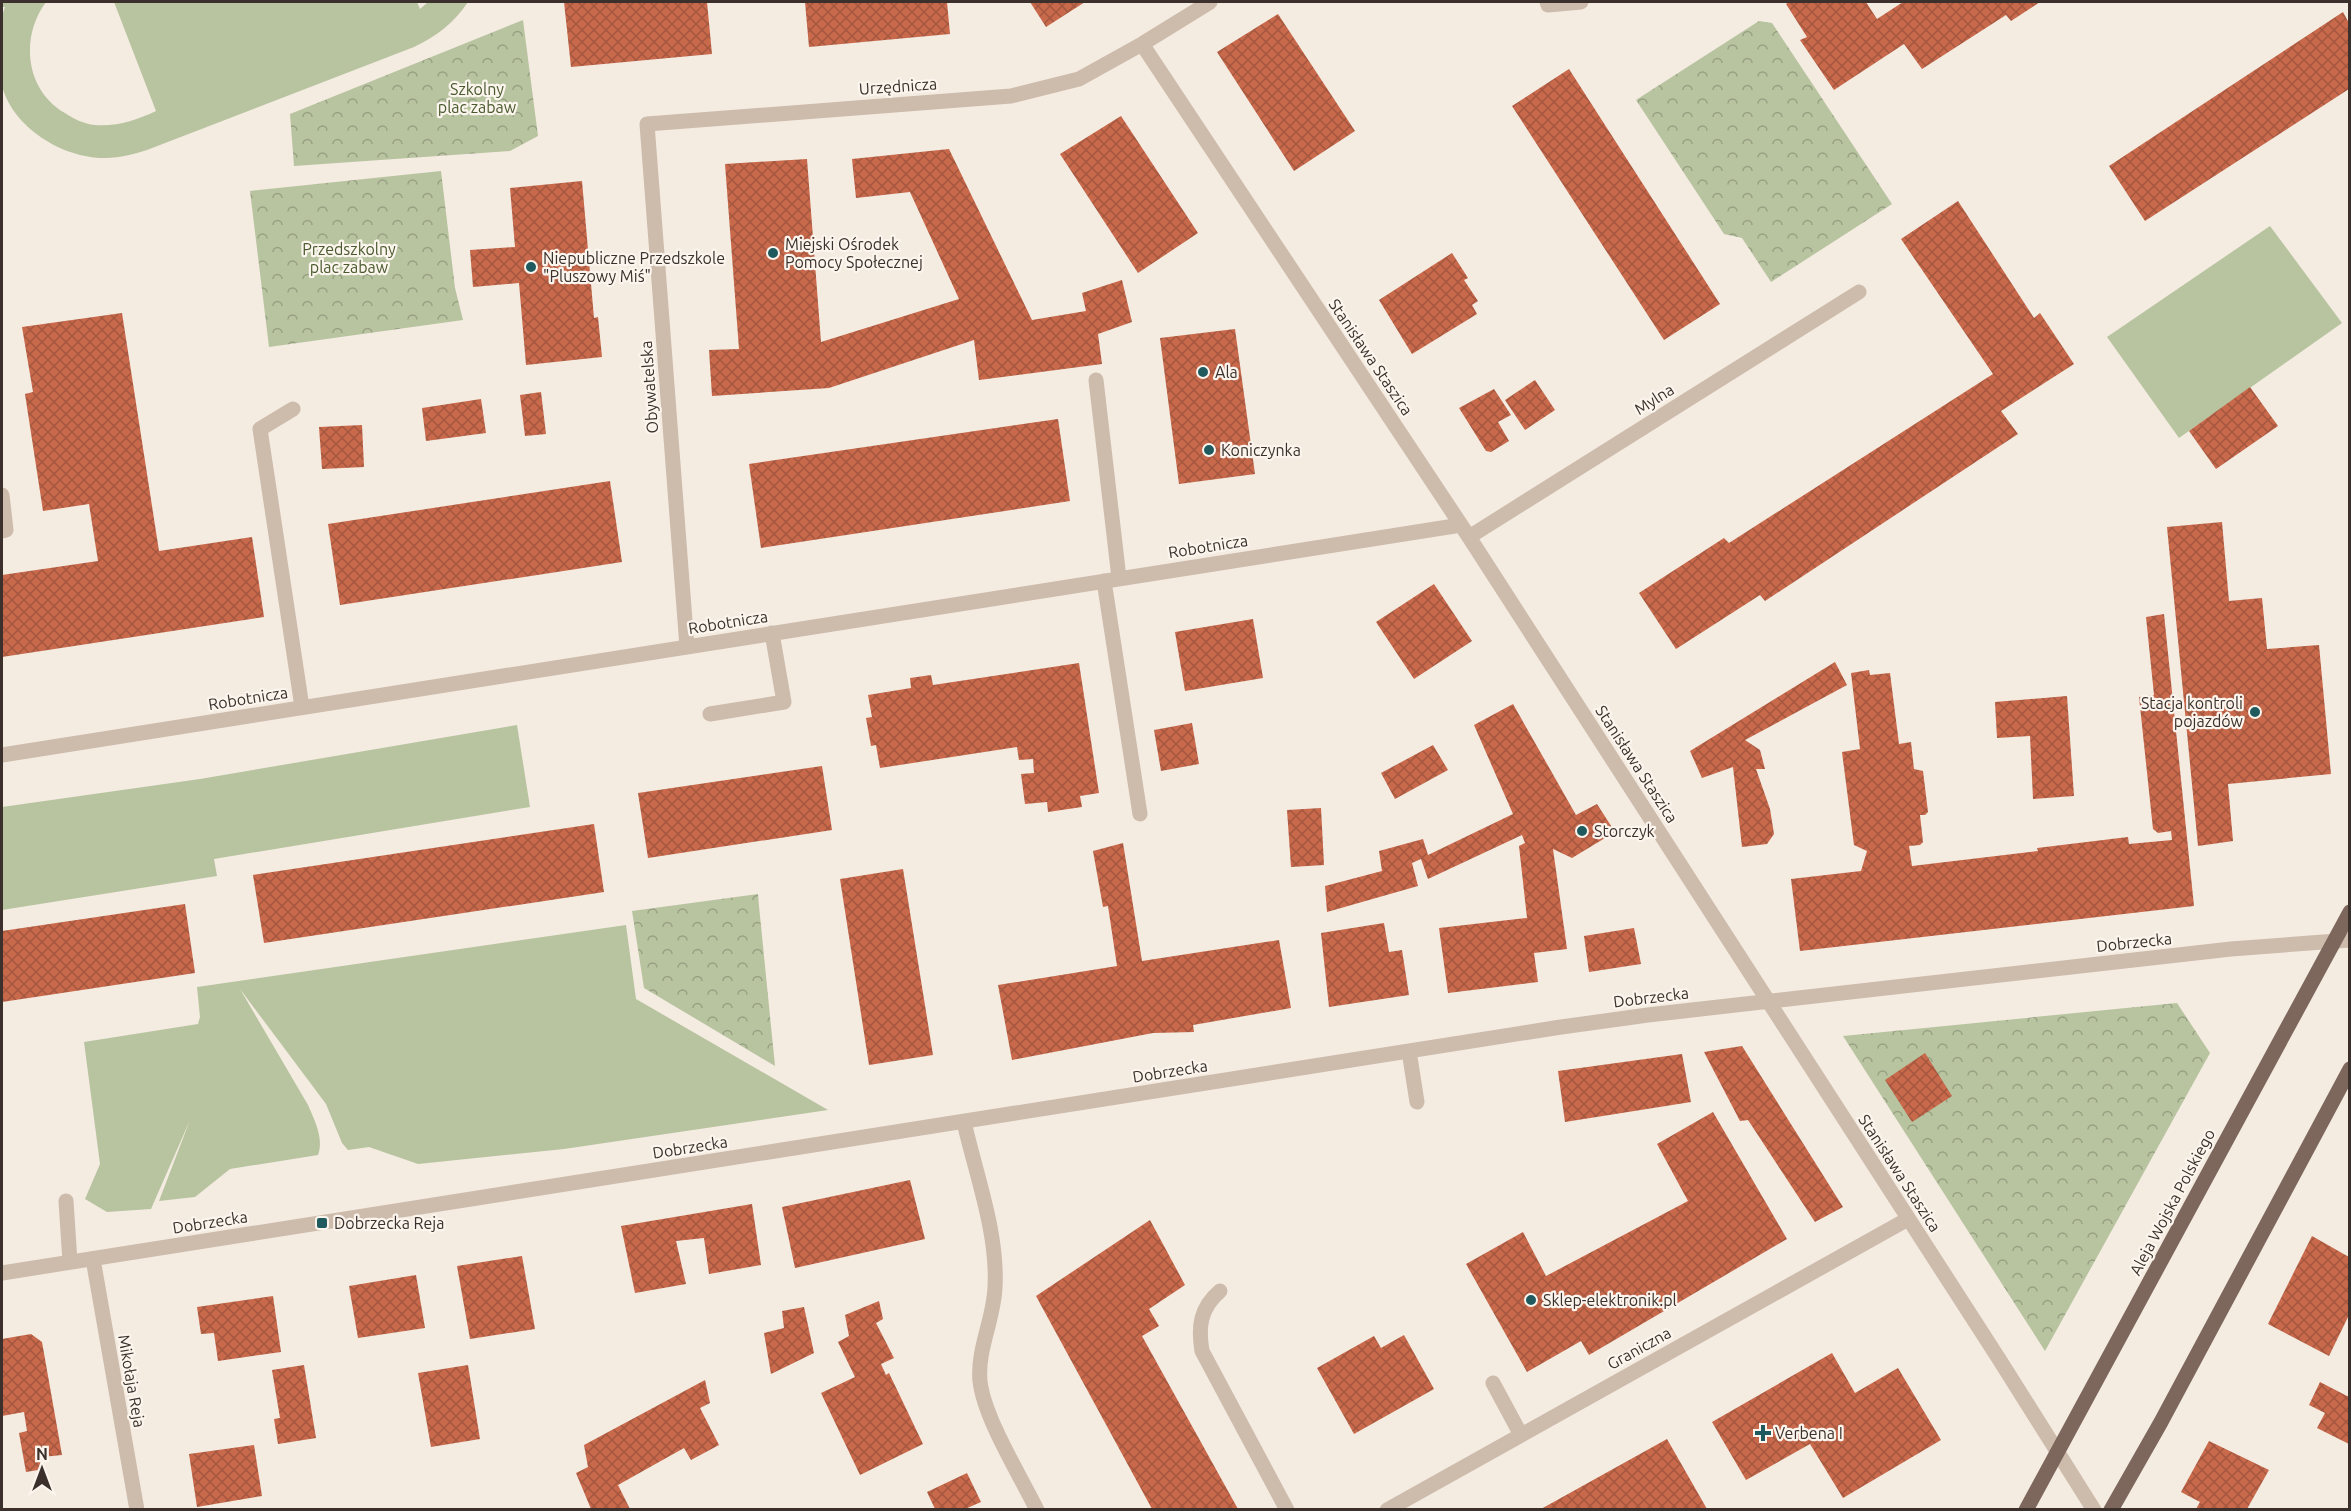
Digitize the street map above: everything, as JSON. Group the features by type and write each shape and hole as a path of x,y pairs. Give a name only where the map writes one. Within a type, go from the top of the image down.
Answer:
{"main road":[{"name":"Aleja Wojska Polskiego","path":"2026,1509 2342,940 2349,912"},
{"path":"2110,1509 2161,1422 2349,1069"}],"street":[{"name":"Urzędnicza","path":"647,124 1011,96 1079,79 1210,2"},
{"path":"1547,2 1548,5 1581,2"},
{"name":"Stanisława Staszica","path":"1142,44 1465,531 2094,1509"},
{"name":"Obywatelska","path":"647,124 687,647"},
{"name":"Mylna","path":"1465,531 1858,292"},
{"path":"1096,380 1112,579 1140,814"},
{"path":"293,410 260,429 302,707"},
{"path":"2,495 6,530 2,531"},
{"name":"Robotnicza","path":"2,755 1112,579 1465,531"},
{"path":"710,714 784,702 772,633"},
{"name":"Dobrzecka","path":"2,1273 1583,1024 2219,950 2342,940"},
{"path":"1409,1051 1417,1102"},
{"path":"963,1122 996,1256 995,1291 982,1350 980,1380 987,1409 1037,1509"},
{"path":"66,1201 70,1262"},
{"name":"Graniczna","path":"1387,1509 1908,1219"},
{"name":"Mikołaja Reja","path":"93,1258 137,1509"},
{"path":"1220,1291 1209,1301 1199,1330 1202,1351 1287,1509"},
{"path":"1493,1383 1521,1435"}],"green space":[{"path":"2,2 46,2 32,31 30,46 35,77 42,91 52,103 76,119 91,124 111,125 156,111 114,2 417,2 420,9 428,2 468,2 444,28 414,47 147,150 122,157 106,158 90,157 58,147 29,128 17,115 2,86 2,16 5,7 2,7"},
{"name":"Szkolny plac zabaw","path":"523,20 538,136 510,151 294,166 290,114"},
{"path":"1759,21 1772,23 1892,204 1771,282 1742,238 1724,234 1636,100"},
{"name":"Przedszkolny plac zabaw","path":"441,171 455,288 463,320 269,347 250,191"},
{"path":"2270,226 2342,323 2179,438 2107,337"},
{"path":"517,725 530,807 214,859 217,876 2,910 2,807 200,779"},
{"path":"758,894 775,1066 644,988 632,911"},
{"path":"626,925 636,999 828,1110 564,1149 418,1164 369,1147 348,1150 342,1143 326,1104 240,989 308,1105 319,1136 318,1155 230,1169 195,1197 159,1201 190,1120 151,1209 107,1212 85,1199 100,1164 84,1042 198,1024 200,1017 197,987"},
{"path":"2177,1003 2210,1053 2045,1351 1843,1036"}],"building":[{"path":"564,2 707,2 712,54 571,67"},
{"path":"805,2 947,2 950,34 809,47"},
{"path":"1030,2 1085,2 1046,27"},
{"path":"1789,2 1866,2 1877,19 1903,2 2040,2 2011,21 2006,15 1922,69 1904,44 1834,90 1800,40 1807,37 1786,4"},
{"path":"2343,12 2349,23 2349,89 2145,221 2109,166"},
{"path":"1278,14 1355,131 1294,171 1217,52"},
{"path":"1569,69 1720,304 1664,340 1512,106"},
{"path":"1121,116 1198,233 1138,273 1060,154"},
{"path":"949,149 1032,320 1086,311 1082,293 1122,280 1132,322 1098,334 1102,364 979,380 974,340 829,388 712,396 709,350 739,349 725,164 807,159 821,342 959,299 910,192 856,198 852,159"},
{"name":"Niepubliczne Przedszkole \"Pluszowy Miś\"","path":"582,181 594,318 598,317 602,357 526,365 519,283 473,287 470,250 515,247 510,188"},
{"path":"1958,201 2034,318 2040,313 2074,364 2001,411 2018,434 1765,601 1760,595 1676,649 1639,593 1724,538 1729,543 1993,374 1901,239"},
{"path":"1452,253 1468,278 1464,280 1478,301 1472,305 1477,314 1412,354 1379,300"},
{"path":"122,313 159,551 252,537 264,617 2,657 2,575 98,561 89,504 43,511 25,394 33,392 22,327"},
{"path":"1235,329 1255,474 1179,484 1160,338"},
{"path":"1535,380 1555,410 1525,430 1505,400"},
{"path":"2250,387 2278,426 2216,469 2189,431"},
{"path":"1494,389 1511,415 1498,422 1509,441 1491,452 1486,451 1459,408"},
{"path":"541,392 546,434 525,436 520,395"},
{"path":"481,399 486,433 426,441 422,408"},
{"path":"1058,419 1070,501 761,548 749,464"},
{"path":"362,425 364,467 322,469 319,427"},
{"path":"610,481 622,562 340,605 328,524"},
{"name":"Stacja kontroli pojazdów","path":"2222,522 2229,601 2262,598 2267,649 2319,645 2331,774 2228,784 2233,841 2198,846 2167,527"},
{"path":"1434,584 1472,641 1414,679 1376,622"},
{"path":"2164,614 2194,906 1800,951 1791,879 1861,871 1867,851 1854,845 1842,752 1860,749 1851,673 1869,670 1870,675 1890,673 1899,744 1911,742 1914,769 1923,771 1928,812 1920,815 1923,842 1920,845 1909,846 1912,866 2038,851 2037,848 2128,837 2129,844 2172,840 2171,831 2158,833 2153,829 2139,697 2154,695 2146,617"},
{"path":"1253,619 1263,678 1185,691 1175,632"},
{"path":"1835,662 1847,685 1745,740 1760,750 1765,769 1756,769 1770,809 1774,834 1767,844 1742,847 1733,767 1702,778 1690,751"},
{"path":"1079,663 1099,793 1080,796 1082,807 1048,812 1047,802 1025,804 1021,774 1034,773 1033,759 1019,760 1017,747 880,768 876,745 871,746 866,718 872,717 868,695 911,688 910,678 931,675 933,685"},
{"path":"2067,696 2074,796 2033,799 2030,736 1997,738 1995,702"},
{"path":"1513,704 1576,815 1597,804 1615,832 1572,858 1553,849 1567,949 1534,953 1538,982 1448,993 1439,928 1527,918 1519,846 1525,843 1522,835 1428,879 1421,859 1412,863 1418,886 1327,912 1325,886 1382,871 1379,851 1423,839 1428,855 1513,814 1474,725"},
{"path":"1192,723 1199,764 1161,771 1154,730"},
{"path":"1433,745 1448,770 1395,799 1381,773"},
{"path":"822,766 832,830 648,858 638,793"},
{"path":"1321,808 1324,865 1291,867 1287,810"},
{"path":"594,824 604,892 264,943 253,875"},
{"path":"1123,843 1142,961 1279,940 1291,1008 1193,1025 1194,1032 1153,1033 1012,1060 998,985 1117,966 1108,906 1103,907 1093,851"},
{"path":"903,869 933,1055 869,1065 840,879"},
{"path":"185,904 195,973 2,1002 2,931"},
{"path":"1384,923 1389,952 1402,950 1409,995 1329,1007 1321,933"},
{"path":"1634,928 1641,964 1589,972 1584,936"},
{"path":"1742,1046 1843,1207 1815,1222 1748,1120 1740,1121 1704,1052"},
{"path":"1925,1053 1952,1096 1912,1122 1885,1080"},
{"path":"1682,1054 1691,1102 1565,1122 1558,1071"},
{"path":"1713,1112 1787,1239 1589,1355 1581,1341 1527,1372 1466,1264 1523,1232 1546,1276 1688,1201 1657,1144"},
{"path":"910,1180 925,1239 795,1268 782,1207"},
{"path":"752,1204 761,1265 709,1274 704,1238 676,1241 686,1284 635,1293 621,1226"},
{"path":"1150,1220 1185,1285 1149,1309 1159,1326 1142,1336 1238,1509 1152,1509 1036,1296"},
{"path":"2312,1236 2349,1257 2349,1315 2329,1356 2268,1324"},
{"path":"522,1256 535,1329 470,1339 457,1266"},
{"path":"416,1275 425,1328 358,1338 349,1286"},
{"path":"273,1296 281,1352 218,1361 214,1333 201,1334 197,1307"},
{"path":"879,1301 883,1319 876,1323 894,1358 881,1364 886,1375 889,1373 923,1444 860,1475 821,1393 855,1377 838,1342 849,1336 845,1315"},
{"path":"804,1307 814,1353 771,1374 764,1333 784,1328 782,1311"},
{"path":"31,1334 42,1342 62,1455 42,1457 44,1469 26,1472 19,1433 27,1431 24,1412 2,1416 2,1339"},
{"path":"1404,1335 1434,1389 1354,1434 1317,1368 1374,1336 1381,1348"},
{"path":"1832,1353 1855,1393 1898,1368 1941,1440 1843,1498 1810,1444 1746,1480 1712,1422"},
{"path":"304,1365 316,1438 278,1444 274,1419 280,1418 272,1370"},
{"path":"468,1365 480,1439 431,1447 418,1373"},
{"path":"705,1380 710,1403 700,1408 719,1445 691,1460 684,1448 618,1485 630,1509 591,1509 576,1473 588,1467 584,1445"},
{"path":"2320,1382 2349,1397 2349,1444 2317,1428 2325,1413 2309,1405"},
{"path":"1667,1439 1707,1509 1541,1509"},
{"path":"2209,1441 2269,1470 2247,1509 2196,1509 2200,1502 2181,1492"},
{"path":"254,1445 262,1496 197,1507 189,1454"},
{"path":"967,1473 981,1502 965,1509 935,1509 927,1492"}],"place":[{"name":"Miejski Ośrodek Pomocy Społecznej","path":"773,253"},
{"name":"Niepubliczne Przedszkole \"Pluszowy Miś\"","path":"531,267"},
{"name":"Ala","path":"1203,372"},
{"name":"Koniczynka","path":"1209,450"},
{"name":"Stacja kontroli pojazdów","path":"2255,712"},
{"name":"Storczyk","path":"1582,831"},
{"name":"Dobrzecka Reja","path":"322,1223"},
{"name":"Sklep-elektronik.pl","path":"1531,1300"},
{"name":"Verbena I","path":"1763,1433"}]}
